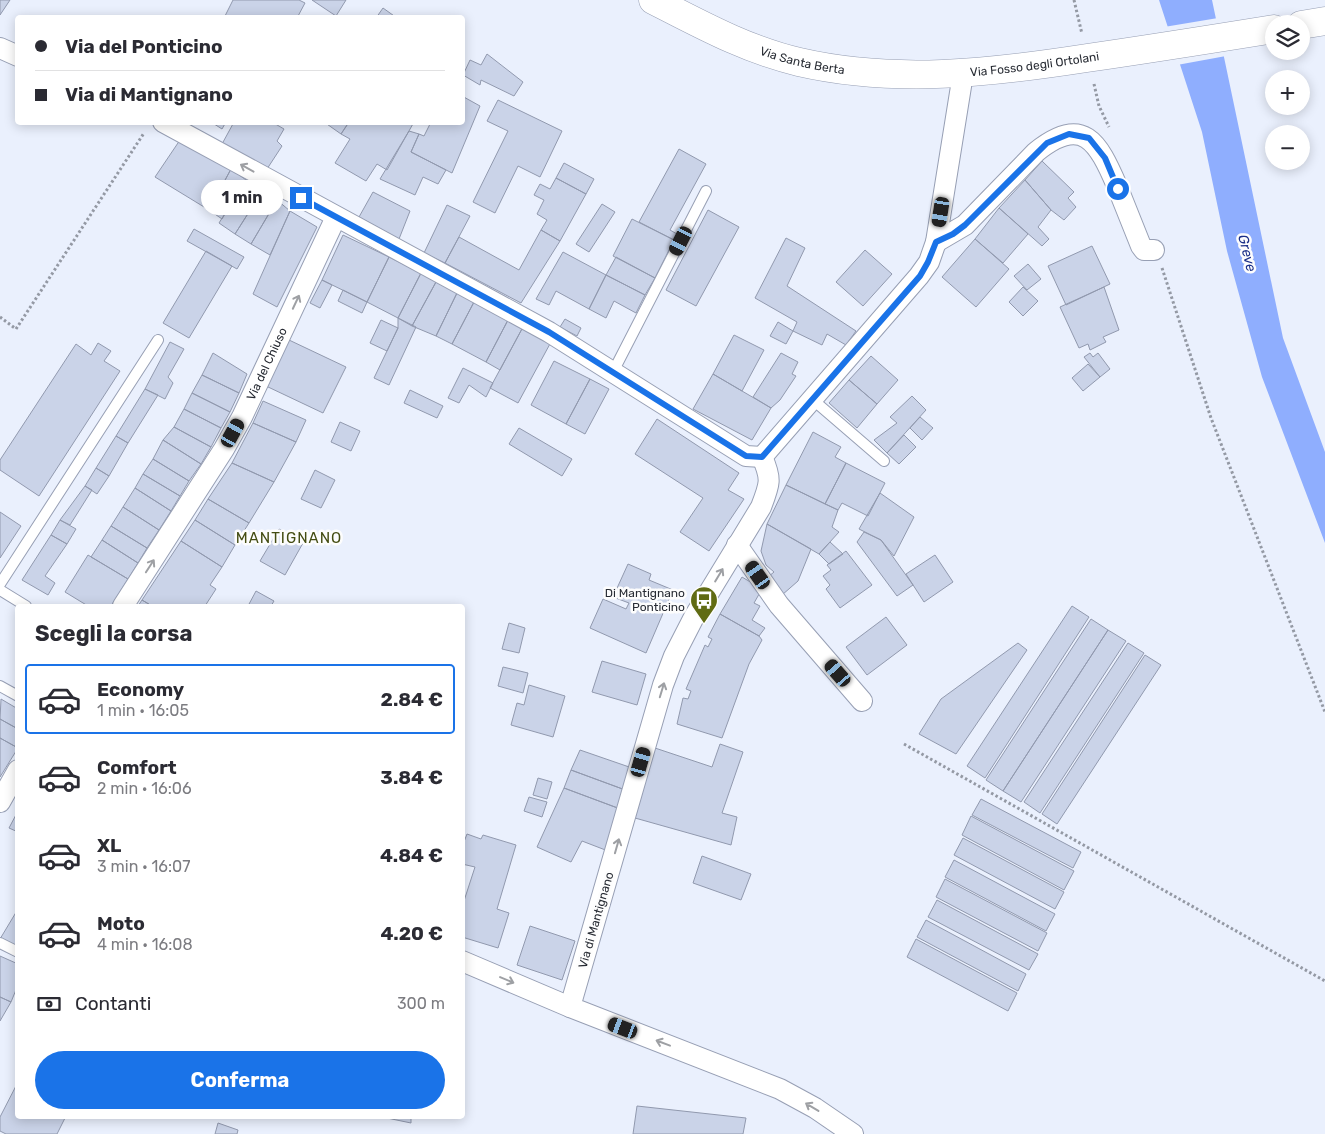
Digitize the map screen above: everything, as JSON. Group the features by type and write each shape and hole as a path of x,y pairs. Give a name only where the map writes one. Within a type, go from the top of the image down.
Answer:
{"street":[{"name":"Via Santa Berta","path":"653,0 728,38 798,62 878,74 921,76 963,74"},
{"name":"Via Fosso degli Ortolani","path":"762,457 920,276 928,262 936,242 963,74 1093,66 1265,31"},
{"path":"158,125 336,217 549,332 746,456 762,457"},
{"path":"936,242 953,234 965,225 1047,143 1064,135 1079,134 1089,138 1096,144 1105,158 1141,246 1144,250 1157,256"},
{"name":"Via del Chiuso","path":"124,604 224,449 242,417 336,217"},
{"name":"Via di Mantignano","path":"570,1007 664,685 685,632 761,507 769,488 770,474 762,457"},
{"path":"737,545 780,605 862,701"},
{"path":"0,802 15,775"},
{"path":"465,962 570,1007 780,1089 815,1108 853,1134"}],"lane":[{"path":"614,372 706,191"},
{"path":"0,584 158,340"},
{"path":"812,398 884,461"},
{"path":"0,590 23,604"},
{"path":"0,686 15,694"},
{"path":"0,943 15,950"}],"path":[{"path":"1093,66 1099,106 1112,132"},
{"path":"0,317 16,329 155,125"},
{"path":"1157,256 1210,418 1325,712"},
{"path":"904,744 1325,981"}],"water":[{"name":"Greve","path":"1159,0 1212,0 1283,338 1325,452 1325,543 1262,377 1227,251 1202,132"}],"pier":[{"path":"1218,18 1226,56 1177,65 1164,27"}],"building":[{"path":"0,0 10,0 0,15"},
{"path":"233,0 299,0 305,3 299,15 226,15"},
{"path":"312,0 346,0 337,15"},
{"path":"383,8 393,15 378,15"},
{"path":"487,54 523,82 514,96 481,80 480,85 465,76 465,71 470,60 481,65"},
{"path":"465,98 480,106 452,173 411,152 419,134 424,136 430,125 465,125"},
{"path":"498,100 562,131 540,177 518,166 495,213 473,202 508,131 487,121"},
{"path":"216,125 224,125 222,129"},
{"path":"232,125 277,125 284,129 277,141 282,146 267,169 222,144"},
{"path":"328,125 347,125 341,134"},
{"path":"347,125 412,125 387,170 377,164 366,181 335,163 350,139 341,134"},
{"path":"409,131 419,134 411,152 446,170 438,184 423,177 415,195 380,179"},
{"path":"180,140 231,169 209,210 155,177"},
{"path":"679,149 706,164 670,230 677,234 674,240 639,222"},
{"path":"1042,161 1074,192 1068,198 1076,207 1064,220 1051,210 1025,180"},
{"path":"564,163 594,179 586,194 556,178"},
{"path":"231,169 246,180 222,219 209,210"},
{"path":"556,178 586,194 560,241 541,230 547,220 537,214 544,200 534,195 540,184 550,189"},
{"path":"246,180 263,190 235,234 219,223"},
{"path":"1025,180 1051,210 1038,227 1049,239 1042,246 999,208"},
{"path":"263,190 277,200 251,244 235,234"},
{"path":"373,192 410,211 399,239 359,217"},
{"path":"277,200 290,211 270,255 251,244"},
{"path":"602,204 615,212 589,252 576,244"},
{"path":"447,205 470,216 445,263 424,253"},
{"path":"999,208 1028,234 1003,263 975,239"},
{"path":"708,210 739,227 696,306 666,290"},
{"path":"290,211 317,227 277,307 253,294"},
{"path":"632,219 674,240 655,278 613,256"},
{"path":"194,229 244,257 237,269 187,241"},
{"path":"541,230 560,241 521,303 445,263 459,237 519,270"},
{"path":"343,235 389,257 367,302 322,280"},
{"path":"786,238 805,248 787,286 856,331 846,345 827,334 822,345 793,331 797,322 755,298"},
{"path":"975,239 1009,269 976,307 942,277"},
{"path":"1092,246 1110,284 1066,305 1048,266"},
{"path":"865,250 892,274 863,306 836,282"},
{"path":"206,251 232,266 189,338 163,323"},
{"path":"563,252 606,275 589,309 556,291 549,305 536,299"},
{"path":"389,257 421,273 398,318 367,302"},
{"path":"616,257 655,278 645,295 606,275"},
{"path":"1028,264 1041,279 1027,290 1014,276"},
{"path":"421,273 436,282 412,326 398,318"},
{"path":"606,275 645,295 636,313 614,301 606,318 589,309"},
{"path":"322,280 332,285 320,308 310,303"},
{"path":"436,282 457,293 436,336 412,326"},
{"path":"1023,287 1038,301 1023,316 1009,302"},
{"path":"1104,287 1119,330 1103,337 1106,342 1090,350 1088,344 1079,348 1060,307"},
{"path":"343,290 367,302 362,313 338,301"},
{"path":"457,293 474,302 452,344 436,336"},
{"path":"474,302 508,320 486,362 452,344"},
{"path":"398,318 416,327 389,385 374,378 398,328"},
{"path":"565,319 581,328 577,336 560,327"},
{"path":"381,320 398,328 387,351 370,343"},
{"path":"508,320 523,327 500,370 486,362"},
{"path":"778,322 793,331 786,344 770,336"},
{"path":"523,327 551,342 518,403 490,388"},
{"path":"734,335 764,350 742,391 713,374"},
{"path":"289,340 346,367 323,413 266,386"},
{"path":"170,342 184,349 168,377 173,383 165,399 145,389"},
{"path":"98,343 111,351 104,361 120,371 39,496 0,470 0,460 76,344 91,355"},
{"path":"213,353 247,374 239,393 202,375"},
{"path":"781,353 798,362 792,374 796,376 780,400 771,408 753,397"},
{"path":"1090,353 1093,357 1098,353 1110,369 1100,377 1084,357"},
{"path":"871,356 898,380 877,404 849,380"},
{"path":"554,361 590,379 566,424 531,405"},
{"path":"1088,364 1100,377 1083,391 1072,378"},
{"path":"463,368 493,383 486,397 469,385 459,403 448,398"},
{"path":"713,374 771,408 752,440 693,409"},
{"path":"202,375 239,393 230,412 192,393"},
{"path":"590,379 609,389 585,434 566,424"},
{"path":"849,380 877,404 857,428 829,403"},
{"path":"145,389 158,395 128,443 116,436"},
{"path":"410,390 443,406 437,418 404,403"},
{"path":"192,393 230,412 221,428 184,409"},
{"path":"912,396 926,410 887,453 874,440 897,423 890,417"},
{"path":"263,401 306,420 296,442 253,423"},
{"path":"184,409 221,428 211,447 174,427"},
{"path":"920,417 933,428 922,440 910,428"},
{"path":"657,419 739,473 728,490 744,499 709,551 680,532 703,498 635,454"},
{"path":"340,422 360,431 351,451 331,442"},
{"path":"253,423 296,442 274,482 232,463"},
{"path":"174,427 211,447 201,464 163,440"},
{"path":"519,428 572,459 562,476 509,444"},
{"path":"813,432 841,447 835,457 846,463 825,504 786,485"},
{"path":"904,435 916,447 899,464 887,453"},
{"path":"116,436 128,443 109,476 96,468"},
{"path":"163,440 201,464 189,481 153,459"},
{"path":"153,459 189,481 180,496 143,474"},
{"path":"232,463 274,482 249,523 208,499"},
{"path":"846,463 885,483 868,516 842,503 838,510 825,504"},
{"path":"96,468 109,476 97,494 85,486"},
{"path":"315,470 335,480 321,508 301,499"},
{"path":"143,474 180,496 171,511 135,488"},
{"path":"786,485 838,510 832,527 839,532 819,554 767,524"},
{"path":"85,486 92,490 70,525 60,520"},
{"path":"135,488 171,511 159,530 123,507"},
{"path":"880,493 914,517 894,556 881,540 859,529"},
{"path":"208,499 249,523 235,545 195,520"},
{"path":"123,507 159,530 147,548 111,526"},
{"path":"0,512 21,526 0,558"},
{"path":"60,520 76,529 67,544 51,535"},
{"path":"195,520 235,545 222,567 181,541"},
{"path":"767,524 811,549 798,581 782,595 768,577 774,572 766,565 761,551"},
{"path":"111,526 147,548 138,563 102,540"},
{"path":"279,529 303,543 285,575 260,561"},
{"path":"864,532 881,540 913,585 897,596 857,542"},
{"path":"51,535 67,544 45,576 55,583 48,595 22,580"},
{"path":"102,540 138,563 128,579 91,557"},
{"path":"181,541 222,567 210,585 216,589 206,604 149,604 142,600"},
{"path":"830,542 843,554 829,564 819,554"},
{"path":"846,551 872,585 840,608 826,589 830,585 823,576 831,570 827,565"},
{"path":"88,555 128,579 112,604 85,604 65,592"},
{"path":"935,555 953,582 924,602 906,574"},
{"path":"628,564 651,574 649,580 673,590 646,653 590,628 603,599 626,609 629,603 613,597"},
{"path":"742,577 762,589 754,603 760,606 752,620 765,628 759,636 720,614"},
{"path":"256,591 274,601 272,604 249,604"},
{"path":"142,600 149,604 139,604"},
{"path":"1072,606 1089,617 985,778 967,766"},
{"path":"720,614 759,636 762,640 749,664 722,738 677,724 683,698 688,699 691,691 686,689 705,645 708,647 712,639 708,637"},
{"path":"886,617 907,645 867,675 846,647"},
{"path":"1091,619 1108,630 1003,791 986,780"},
{"path":"509,623 525,628 519,653 502,649"},
{"path":"1108,630 1126,641 1021,802 1003,791"},
{"path":"1018,643 1027,650 956,754 919,734 941,699"},
{"path":"1128,643 1144,653 1040,813 1024,802"},
{"path":"1145,655 1161,665 1057,824 1042,814"},
{"path":"602,661 646,674 637,705 592,692"},
{"path":"503,667 528,673 523,693 498,686"},
{"path":"529,685 565,696 553,737 511,725 517,703 524,705"},
{"path":"1,699 15,707 15,727 0,719"},
{"path":"0,719 15,727 15,746 0,738"},
{"path":"0,738 15,746 15,753 0,777"},
{"path":"720,744 743,752 722,813 737,817 731,845 635,818 655,748 712,767"},
{"path":"580,750 635,769 628,791 571,770"},
{"path":"571,770 628,791 623,810 564,788"},
{"path":"538,778 552,782 547,799 533,795"},
{"path":"564,788 623,810 608,851 582,841 571,862 537,847"},
{"path":"529,797 547,802 542,817 524,811"},
{"path":"981,799 1081,852 1073,868 972,815"},
{"path":"971,816 1074,871 1064,890 962,835"},
{"path":"15,817 15,831 9,828"},
{"path":"467,834 481,839 483,835 516,845 497,909 509,913 498,948 465,938 465,898 475,867 465,865 465,839"},
{"path":"963,838 1064,892 1055,909 954,855"},
{"path":"702,856 751,874 741,900 693,883"},
{"path":"954,860 1055,914 1046,931 945,877"},
{"path":"945,879 1047,933 1038,951 936,897"},
{"path":"937,900 1038,954 1029,970 928,917"},
{"path":"15,914 15,946 0,939"},
{"path":"926,920 1026,974 1018,991 917,937"},
{"path":"530,926 575,941 562,980 517,965"},
{"path":"916,939 1017,993 1008,1011 907,957"},
{"path":"0,956 15,963 15,992 11,1002 0,997"},
{"path":"0,997 11,1002 0,1021"},
{"path":"15,1088 15,1119 64,1119 57,1134 6,1134 0,1131 0,1117"},
{"path":"637,1106 746,1118 743,1134 633,1134"},
{"path":"392,1119 411,1119 411,1123"},
{"path":"218,1123 238,1130 237,1134 215,1134"}],"place":[{"name":"Di Mantignano Ponticino","path":"704,624"}],"district":[{"name":"MANTIGNANO","path":"289,538"}],"route":[{"path":"301,198 549,332 746,456 762,457 920,276 936,242 953,234 965,225 1047,143 1059,136 1069,134 1079,134 1089,138 1096,144 1105,158 1118,189"}]}
